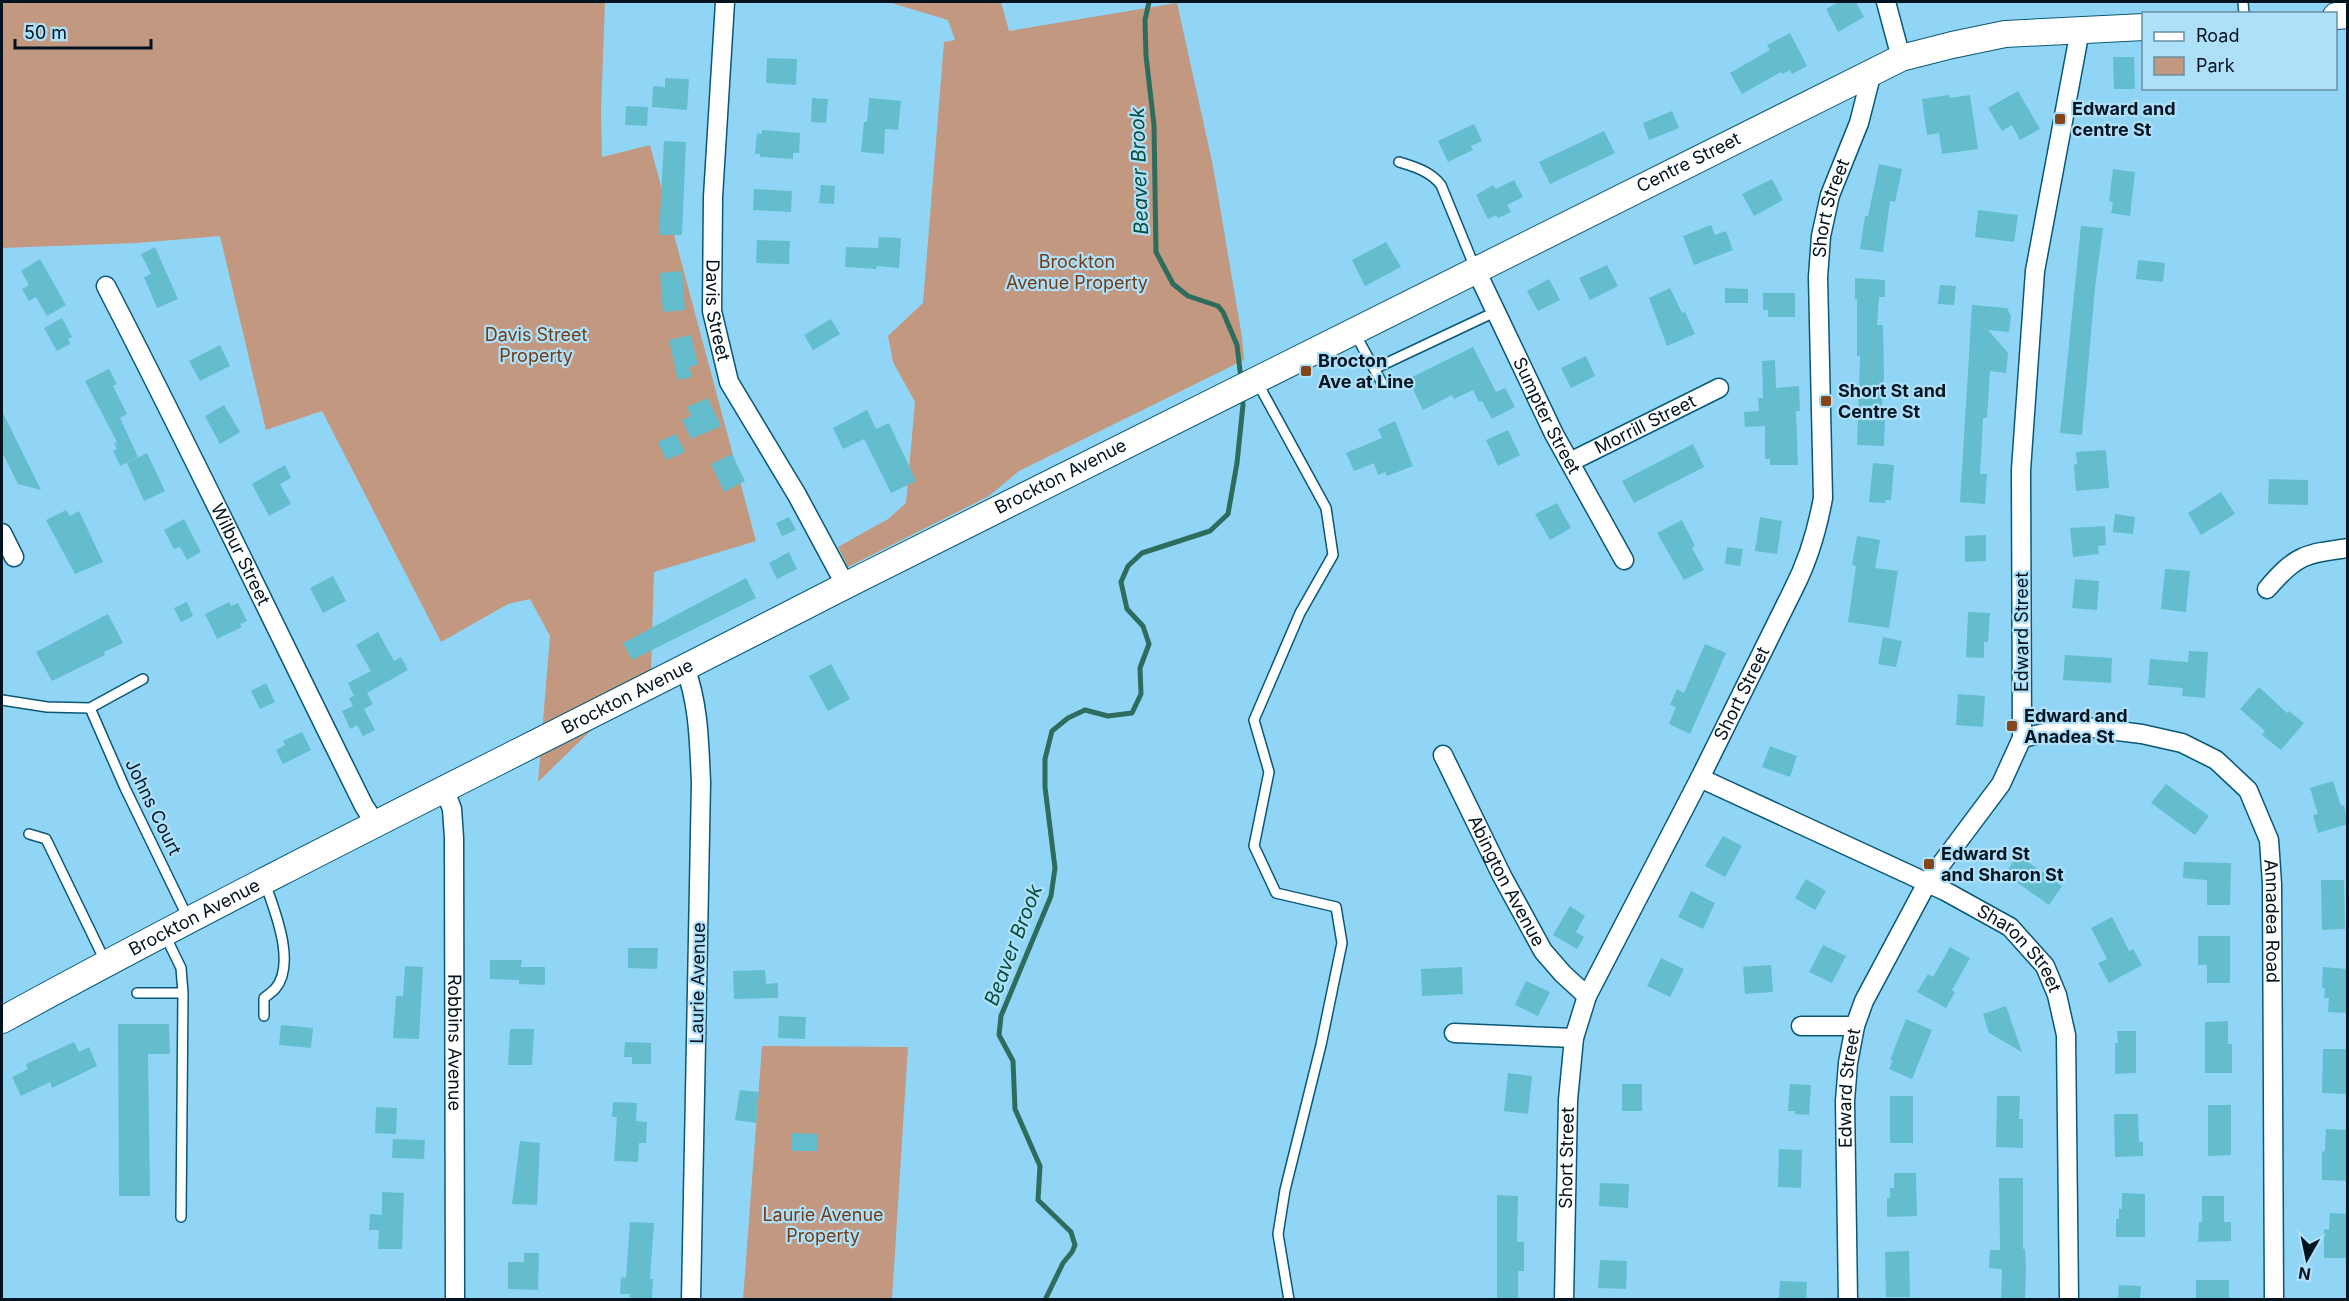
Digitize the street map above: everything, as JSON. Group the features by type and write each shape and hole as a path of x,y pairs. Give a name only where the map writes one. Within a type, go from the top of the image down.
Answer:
{"main road":[{"name":"Centre Street","path":"1254,380 1475,268 1901,58 2005,34 2142,27"},
{"name":"Brockton Avenue","path":"2,1020 106,963 375,823 1254,380"}],"street":[{"name":"Davis Street","path":"724,2 713,197 712,311 729,382 798,495 846,586"},
{"path":"1886,2 1901,58"},
{"name":"Edward Street","path":"1848,1299 1845,1101 1854,1026 1864,1001 1927,883 2001,784 2022,738 2021,470 2035,271 2080,30"},
{"name":"Short Street","path":"1563,1299 1568,1100 1574,1038 1587,996 1700,778 1803,569 1818,524 1823,498 1818,277 1821,236 1830,195 1859,123 1872,72"},
{"name":"Sumpter Street","path":"1475,268 1536,397 1624,560"},
{"name":"Wilbur Street","path":"106,286 149,368 364,806 375,823"},
{"name":"Morrill Street","path":"1570,462 1719,388"},
{"path":"2,533 14,557"},
{"path":"2267,589 2286,568 2310,554 2348,548"},
{"name":"Laurie Avenue","path":"685,667 692,687 698,721 701,782 691,1299"},
{"name":"Annadea Road","path":"2022,738 2077,726 2142,734 2182,744 2216,760 2248,790 2269,840 2272,884 2274,1299"},
{"name":"Abington Avenue","path":"1443,755 1502,876 1543,951 1587,996"},
{"name":"Sharon Street","path":"1700,778 1927,883 2010,927 2045,966 2058,995 2066,1035 2069,1299"},
{"name":"Robbins Avenue","path":"444,788 452,809 454,838 455,1299"},
{"path":"1801,1026 1854,1026"},
{"path":"1454,1033 1574,1038"}],"lane":[{"path":"1399,162 1419,167 1436,179 1475,268"},
{"path":"1374,369 1497,311"},
{"path":"1353,330 1383,383"},
{"path":"1254,380 1326,508 1333,555 1300,613 1254,720 1269,772 1254,846 1276,893 1336,907 1342,943 1321,1045 1285,1190 1278,1234 1289,1299"},
{"path":"2,700 47,707 90,708 143,679"},
{"name":"Johns Court","path":"90,708 125,788 189,920"},
{"path":"29,834 46,839 106,963"},
{"path":"264,880 279,927 284,961 276,988 264,998 264,1016"},
{"path":"164,933 181,968 183,993 181,1217"},
{"path":"137,993 183,993"}],"green space":[{"name":"Davis Street Property","path":"2,2 605,2 601,111 602,157 650,145 756,541 654,572 651,672 538,782 550,636 530,599 508,604 441,642 322,411 266,430 220,236 137,243 2,248"},
{"name":"Brockton Avenue Property","path":"888,2 1001,2 1009,31 1177,3 1213,166 1244,360 1019,471 989,496 848,567 838,547 888,519 906,503 915,402 893,362 888,336 923,303 944,42 955,40 948,20"},
{"name":"Laurie Avenue Property","path":"762,1046 908,1047 892,1299 743,1300"}],"building":[{"path":"1839,2 1856,2 1864,17 1838,32 1826,9"},
{"path":"1790,33 1807,66 1792,74 1790,70 1783,74 1781,72 1742,94 1730,73 1770,50 1767,45"},
{"path":"2113,57 2134,57 2135,89 2114,89"},
{"path":"767,58 797,59 796,85 766,83"},
{"path":"665,78 689,79 687,110 652,107 653,86 665,87"},
{"path":"2018,91 2040,129 2020,140 2012,125 2002,131 1988,108"},
{"path":"1949,95 1950,98 1970,95 1978,149 1942,154 1939,133 1927,135 1922,99"},
{"path":"812,98 828,99 826,123 811,122"},
{"path":"869,98 901,101 898,130 885,129 884,154 861,152"},
{"path":"626,106 648,107 647,126 625,125"},
{"path":"1672,111 1679,128 1649,140 1643,123"},
{"path":"1474,124 1482,141 1471,146 1473,150 1448,162 1438,141"},
{"path":"762,130 800,133 799,153 793,153 793,159 760,157 760,154 755,154 757,133 762,134"},
{"path":"1604,131 1615,153 1550,184 1539,162"},
{"path":"664,141 686,142 682,235 659,235"},
{"path":"1879,164 1902,169 1895,202 1890,201 1883,252 1860,249 1865,216 1868,216"},
{"path":"2113,169 2135,172 2130,216 2111,213 2113,202 2109,201"},
{"path":"1772,179 1783,200 1754,216 1742,194"},
{"path":"1514,180 1523,197 1507,205 1511,212 1498,218 1496,215 1488,219 1476,195 1493,185 1496,189"},
{"path":"821,185 835,186 834,204 819,203"},
{"path":"754,189 792,191 791,212 753,210"},
{"path":"1978,210 2018,215 2014,242 1975,237"},
{"path":"1711,225 1715,235 1726,231 1733,250 1694,265 1683,236"},
{"path":"2081,226 2103,228 2095,288 2082,435 2060,433"},
{"path":"879,237 901,238 899,268 845,267 846,247 878,248"},
{"path":"757,240 790,241 789,264 756,263"},
{"path":"1386,242 1401,267 1365,286 1352,260"},
{"path":"155,247 178,299 157,308 144,277 151,274 141,254"},
{"path":"40,259 66,305 47,316 36,297 29,301 22,289 29,285 21,271"},
{"path":"2138,260 2165,263 2163,282 2136,279"},
{"path":"1607,265 1618,286 1590,300 1579,278"},
{"path":"682,271 685,310 663,312 660,273"},
{"path":"1855,278 1885,280 1885,297 1879,297 1877,325 1883,325 1884,375 1881,417 1885,417 1884,446 1857,445 1860,356 1857,356"},
{"path":"1549,279 1560,300 1538,311 1527,291"},
{"path":"1940,285 1956,286 1954,305 1938,304"},
{"path":"1670,288 1695,334 1667,346 1649,298"},
{"path":"1725,288 1748,289 1748,303 1725,303"},
{"path":"1763,293 1795,293 1795,317 1768,317 1768,310 1763,310"},
{"path":"1972,305 2007,308 2011,316 2009,332 1988,330 2008,353 2006,373 1990,371 1987,418 1983,418 1980,474 1987,474 1985,504 1960,502"},
{"path":"62,318 72,337 68,339 70,344 57,351 44,328"},
{"path":"831,319 840,334 813,350 804,335"},
{"path":"691,335 698,365 689,367 692,377 678,380 669,340"},
{"path":"220,345 230,366 200,381 189,361"},
{"path":"1473,347 1496,392 1505,388 1515,407 1492,419 1473,390 1454,399 1452,395 1423,410 1408,379"},
{"path":"1586,356 1595,376 1571,388 1561,368"},
{"path":"1775,360 1776,388 1799,386 1800,411 1796,411 1798,465 1770,465 1770,459 1765,459 1765,426 1745,427 1744,412 1759,411 1758,398 1763,398 1762,361"},
{"path":"109,369 117,384 113,386 127,414 120,418 138,457 120,466 113,451 117,449 114,443 117,442 85,381"},
{"path":"708,398 721,426 691,439 682,420 691,416 687,407"},
{"path":"224,405 240,432 220,444 205,416"},
{"path":"867,410 876,429 889,423 916,481 891,493 864,439 843,449 833,428"},
{"path":"2,411 41,490 18,484 2,452"},
{"path":"1395,421 1413,466 1387,476 1385,472 1378,475 1374,463 1354,471 1346,453 1382,438 1378,429"},
{"path":"1508,430 1520,455 1498,466 1486,440"},
{"path":"676,434 685,452 666,460 658,442"},
{"path":"1693,444 1704,467 1634,503 1622,481"},
{"path":"2106,450 2109,488 2076,491 2074,465 2077,464 2076,452"},
{"path":"147,453 165,491 144,501 127,463"},
{"path":"732,454 745,481 724,492 711,464"},
{"path":"1873,463 1894,465 1891,500 1885,500 1885,503 1869,502"},
{"path":"285,465 291,478 280,484 291,504 269,516 252,484"},
{"path":"2269,479 2308,480 2308,505 2268,504"},
{"path":"2221,492 2235,514 2201,535 2188,513"},
{"path":"1557,503 1571,528 1550,540 1535,514"},
{"path":"66,510 70,516 79,511 103,562 75,574 46,520"},
{"path":"2115,514 2135,517 2133,534 2113,532"},
{"path":"789,517 796,530 782,536 776,523"},
{"path":"1760,517 1782,521 1777,554 1755,551"},
{"path":"184,519 201,552 187,560 180,547 174,549 164,530"},
{"path":"1682,520 1695,546 1692,548 1704,570 1684,580 1657,533"},
{"path":"2105,526 2106,545 2098,546 2099,554 2073,557 2070,528"},
{"path":"1986,535 1986,561 1965,562 1965,536"},
{"path":"1857,536 1880,540 1875,568 1898,571 1889,628 1848,622 1856,566 1852,565"},
{"path":"1727,547 1743,549 1740,566 1725,564"},
{"path":"789,552 797,569 777,579 769,563"},
{"path":"2165,569 2190,571 2186,612 2161,609"},
{"path":"333,576 346,601 323,613 310,588"},
{"path":"746,578 756,598 632,660 623,643"},
{"path":"2075,579 2099,581 2097,610 2072,608"},
{"path":"187,602 193,616 181,622 174,608"},
{"path":"229,602 231,606 238,603 247,621 240,624 242,627 217,639 205,614"},
{"path":"1968,612 1990,613 1988,642 1984,642 1984,658 1966,657"},
{"path":"108,614 123,643 104,652 105,655 52,681 36,652"},
{"path":"378,632 394,661 401,657 408,670 367,693 373,704 364,709 375,730 363,736 357,725 350,729 342,711 353,706 349,698 354,696 348,683 371,671 356,645"},
{"path":"1883,637 1902,641 1896,667 1878,664"},
{"path":"1705,644 1726,653 1690,734 1669,724 1676,707 1670,705 1677,689 1684,693"},
{"path":"2189,651 2208,652 2205,698 2182,696 2183,688 2148,685 2150,659 2188,662"},
{"path":"2065,655 2112,658 2111,683 2063,680"},
{"path":"831,664 850,699 828,711 809,676"},
{"path":"266,683 275,702 260,709 251,691"},
{"path":"2259,687 2287,713 2289,711 2304,723 2281,750 2262,735 2265,731 2240,709"},
{"path":"1958,694 1985,696 1983,727 1956,725"},
{"path":"302,732 311,750 283,764 276,750 285,745 283,741"},
{"path":"1770,746 1797,756 1790,777 1762,767"},
{"path":"2333,781 2341,806 2344,805 2348,824 2318,833 2313,815 2318,814 2310,788"},
{"path":"2166,784 2209,816 2195,835 2151,803"},
{"path":"1723,836 1742,846 1725,877 1705,866"},
{"path":"2018,855 2062,886 2049,905 2005,874"},
{"path":"2184,862 2231,863 2230,905 2207,905 2207,880 2183,878"},
{"path":"1806,879 1826,891 1815,910 1795,898"},
{"path":"2321,880 2344,880 2345,929 2322,930"},
{"path":"1691,891 1715,903 1703,929 1678,917"},
{"path":"1570,906 1585,916 1576,932 1584,937 1577,949 1553,935"},
{"path":"2112,917 2129,951 2133,949 2142,965 2109,983 2098,963 2107,959 2091,928"},
{"path":"2198,936 2230,936 2230,983 2207,983 2207,965 2198,965"},
{"path":"1823,945 1846,956 1832,983 1809,972"},
{"path":"1950,947 1970,958 1952,990 1955,992 1946,1008 1917,992 1928,974 1933,977"},
{"path":"628,948 658,948 657,969 628,968"},
{"path":"1661,958 1684,969 1670,997 1647,986"},
{"path":"490,960 522,960 521,967 545,967 545,985 519,984 519,980 490,979"},
{"path":"1771,965 1773,992 1745,994 1743,967"},
{"path":"405,966 423,967 419,1039 393,1038 396,996 403,996"},
{"path":"1462,967 1463,994 1422,996 1421,969"},
{"path":"2323,967 2348,969 2348,1013 2328,1012 2329,998 2324,998 2325,988 2322,988"},
{"path":"765,970 766,984 778,983 778,998 734,999 733,971"},
{"path":"1526,981 1550,992 1538,1016 1515,1005"},
{"path":"2006,1006 2022,1052 1989,1033 1983,1014"},
{"path":"779,1016 806,1017 805,1039 778,1038"},
{"path":"1906,1019 1932,1030 1912,1079 1889,1069 1893,1061 1890,1060"},
{"path":"2228,1021 2228,1044 2232,1044 2232,1073 2205,1073 2205,1022"},
{"path":"118,1024 169,1024 170,1054 148,1054 150,1196 119,1196"},
{"path":"281,1025 313,1028 311,1048 279,1045"},
{"path":"510,1029 534,1029 532,1065 508,1065"},
{"path":"2117,1031 2136,1031 2136,1073 2115,1074"},
{"path":"74,1042 79,1052 89,1047 97,1066 52,1088 50,1082 21,1096 12,1077 28,1069 26,1064"},
{"path":"625,1042 651,1043 651,1064 632,1064 632,1057 624,1057"},
{"path":"2323,1049 2348,1049 2346,1094 2322,1093"},
{"path":"1508,1073 1532,1076 1528,1114 1504,1111"},
{"path":"1622,1084 1642,1084 1642,1111 1622,1111"},
{"path":"1790,1084 1811,1085 1809,1115 1788,1111"},
{"path":"740,1090 759,1092 756,1123 735,1120"},
{"path":"1890,1096 1913,1096 1913,1143 1890,1143"},
{"path":"1997,1096 2020,1096 2019,1119 2023,1119 2023,1148 1996,1147"},
{"path":"613,1102 637,1103 636,1121 647,1122 646,1143 639,1143 638,1162 614,1161 617,1117 612,1117"},
{"path":"2208,1105 2231,1105 2231,1155 2208,1156"},
{"path":"376,1107 397,1108 396,1134 375,1133"},
{"path":"2114,1114 2138,1114 2139,1142 2143,1142 2143,1156 2115,1157"},
{"path":"2326,1129 2348,1130 2348,1181 2322,1180 2322,1152 2325,1151"},
{"path":"792,1133 818,1134 818,1151 792,1151"},
{"path":"393,1139 425,1140 424,1159 392,1158"},
{"path":"520,1141 540,1143 537,1205 512,1204"},
{"path":"1779,1149 1802,1150 1801,1188 1778,1187"},
{"path":"1894,1173 1916,1173 1917,1216 1887,1217 1887,1198 1890,1198 1890,1188 1894,1188"},
{"path":"1999,1178 2023,1178 2025,1299 2001,1299 2002,1269 1989,1268 1990,1250 2000,1250"},
{"path":"1600,1183 1629,1184 1628,1208 1599,1206"},
{"path":"382,1192 404,1193 402,1249 378,1249 379,1230 369,1230 370,1214 382,1215"},
{"path":"2122,1193 2145,1194 2145,1237 2116,1237 2116,1219 2119,1219 2119,1209 2122,1209"},
{"path":"1497,1195 1518,1196 1517,1242 1524,1242 1524,1271 1518,1271 1518,1299 1497,1299"},
{"path":"2202,1196 2224,1196 2224,1222 2231,1222 2231,1241 2198,1242 2199,1222 2202,1222"},
{"path":"2330,1213 2348,1214 2348,1258 2324,1258 2324,1229 2329,1230"},
{"path":"630,1222 654,1223 650,1279 653,1279 652,1299 630,1299 630,1294 620,1294 621,1277 626,1278"},
{"path":"1909,1251 1910,1297 1886,1297 1885,1252"},
{"path":"524,1253 539,1253 538,1290 508,1289 508,1262 524,1262"},
{"path":"1600,1260 1627,1261 1626,1289 1598,1288"},
{"path":"2196,1280 2229,1280 2229,1299 2196,1299"},
{"path":"1780,1281 1807,1282 1806,1299 1779,1299"},
{"path":"2119,1285 2141,1286 2140,1299 2118,1299"}],"waterway":[{"name":"Beaver Brook","path":"1149,2 1145,20 1146,56 1154,125 1156,252 1173,284 1188,296 1218,306 1223,312 1237,345 1241,379"},
{"name":"Beaver Brook","path":"1045,1300 1063,1263 1075,1245 1071,1232 1038,1200 1040,1166 1015,1109 1013,1061 999,1035 1001,1016 1051,896 1055,868 1045,787 1045,759 1052,731 1068,718 1085,710 1108,716 1132,713 1141,694 1140,668 1149,644 1143,626 1127,609 1121,582 1128,566 1142,553 1210,531 1228,514 1237,463 1242,394"}],"place":[{"name":"Edward and centre St","path":"2060,119"},
{"name":"Brocton Ave at Line","path":"1306,371"},
{"name":"Short St and Centre St","path":"1826,401"},
{"name":"Edward and Anadea St","path":"2012,726"},
{"name":"Edward St and Sharon St","path":"1929,864"}]}
